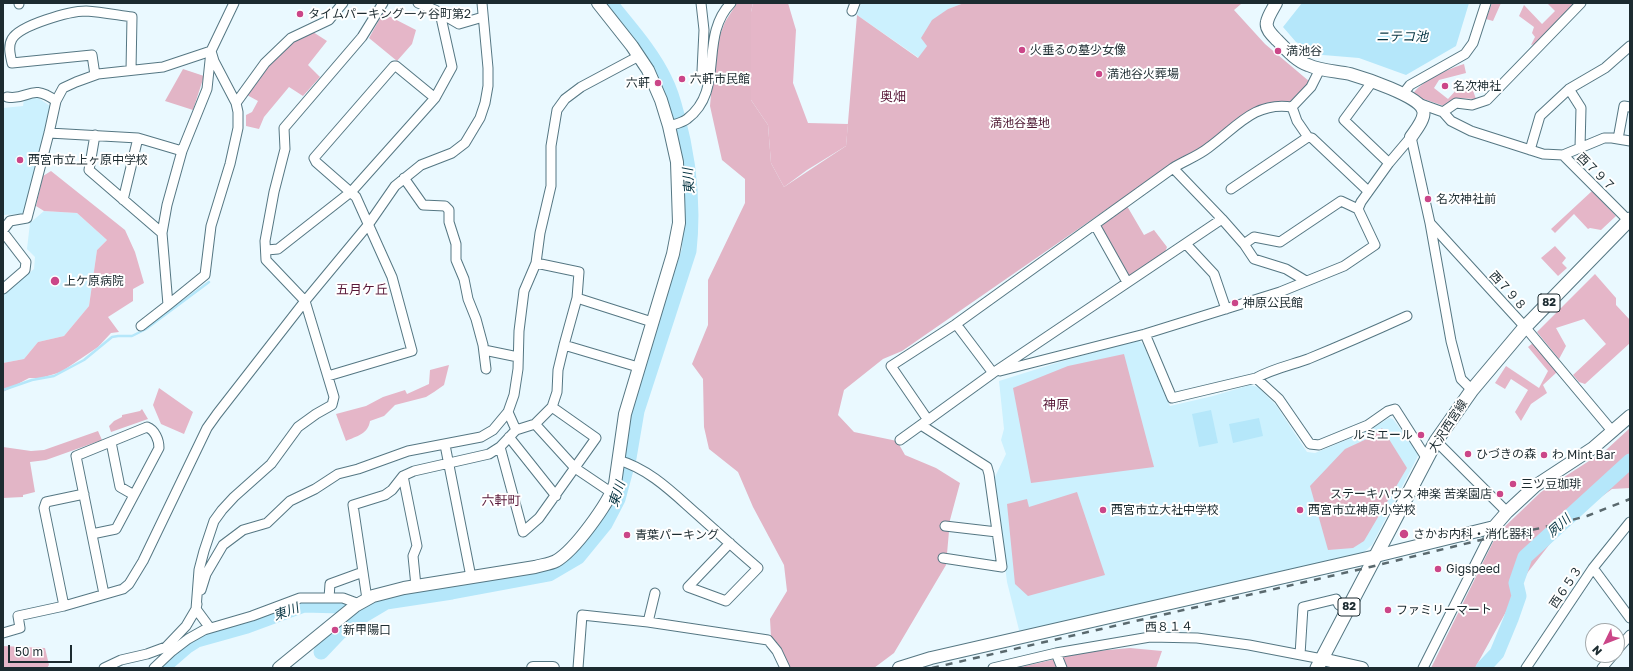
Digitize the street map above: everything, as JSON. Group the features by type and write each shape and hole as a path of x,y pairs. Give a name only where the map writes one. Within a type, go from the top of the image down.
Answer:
{"main road":[{"name":"大沢西宮線","path":"1321,665 1436,441 1472,390 1524,327 1630,221"}],"street":[{"path":"168,305 162,233 167,205 182,151 207,89 211,51 234,3"},
{"path":"236,103 266,63 291,38 329,20 343,3"},
{"path":"210,628 196,608 199,570 214,521 234,497 271,464 298,427 332,405 334,397 305,301 266,260 265,241 274,192 285,149 284,128 362,37 383,3"},
{"path":"418,3 459,24 483,17"},
{"path":"3,633 20,628 18,616 64,606 123,589 129,584 143,561 207,428 305,301 368,225 395,186 421,165 452,153 465,143 480,118 485,103 488,86 488,68 482,3"},
{"path":"279,668 356,606 404,588 535,567 555,561 568,553 580,540 612,493 615,484 625,414 673,254 679,223 676,124 639,56 598,3"},
{"path":"701,3 704,30 702,71 709,76"},
{"path":"676,124 701,104 707,92 718,20 731,3"},
{"path":"1276,3 1267,23 1267,28 1272,35 1297,59 1307,65 1349,74 1403,94 1418,103 1443,112 1451,120 1471,131 1543,154 1563,155 1604,138 1630,141"},
{"path":"1403,94 1410,85 1465,54 1473,42 1486,3"},
{"path":"1443,112 1456,103 1472,104 1487,100 1580,3"},
{"path":"95,75 92,55 12,63 9,49 12,40 24,27 71,12 86,11 132,17 131,70"},
{"path":"266,250 278,249 352,191 435,98 452,67 440,13"},
{"path":"1530,150 1540,116 1569,89 1605,68 1629,50"},
{"path":"3,289 26,270 26,262 3,231 10,221 27,218 56,101 63,88 95,75 163,67 211,51"},
{"path":"141,326 205,275 212,226 230,164 238,128 238,112 236,103 214,61 211,51"},
{"path":"154,668 186,626 196,608 206,574 223,545 243,530 267,523 290,501 315,489 338,474 358,469 408,451 481,437 493,430 508,412 514,395 524,291 536,263 540,233 550,186 551,146 557,110 565,99 581,88 639,56"},
{"path":"328,376 412,351 392,277 356,197 352,191 316,162 314,158 394,66 435,98"},
{"path":"943,558 1002,567 989,474 987,467 925,423 891,366 956,324 1173,168 1207,149 1259,109 1272,106 1292,107 1311,87 1320,69"},
{"path":"1372,82 1344,120 1389,163"},
{"path":"1569,89 1581,108 1580,148"},
{"path":"7,97 18,98 30,92 39,92 48,95 56,101"},
{"path":"1358,209 1368,191 1411,137 1423,114 1422,108 1418,103"},
{"path":"1618,139 1624,106 1630,107"},
{"path":"1292,107 1298,121 1308,137 1312,138 1368,191"},
{"path":"49,133 138,138 182,151"},
{"path":"96,135 89,170 162,233"},
{"path":"1232,189 1308,137"},
{"path":"1411,137 1430,223 1451,342 1461,379 1472,390"},
{"path":"123,200 138,138"},
{"name":"西７９７","path":"1563,155 1630,221"},
{"path":"1173,168 1222,219 1244,244 1254,259 1286,269 1306,281"},
{"path":"404,178 423,205 445,206 449,210 449,222 456,244 456,260 464,279 468,299 476,319 484,350 486,369"},
{"path":"993,373 1145,334 1280,292 1344,266 1375,245 1358,209 1341,201 1280,242 1254,237 1244,244"},
{"path":"900,440 993,373 1222,219"},
{"name":"西７９８","path":"1430,223 1524,327 1613,432"},
{"path":"1095,225 1127,282"},
{"path":"1186,244 1214,274 1226,309"},
{"path":"356,606 363,572 353,505 385,495 392,490 403,476 414,471 448,462 489,454 500,447 516,430 535,424 552,407 557,392 558,370 577,298 579,272 536,263"},
{"path":"577,298 652,322"},
{"path":"1145,334 1172,398 1256,378 1268,372 1336,348 1408,316"},
{"path":"956,324 993,373"},
{"path":"564,345 638,367"},
{"path":"484,350 518,357"},
{"path":"1256,378 1279,399 1310,444 1319,445 1368,425 1388,411 1395,409 1427,459"},
{"path":"500,447 523,532 539,518 596,438 552,407"},
{"path":"508,412 516,430"},
{"path":"1423,668 1494,527 1507,512 1535,486 1593,448 1630,416"},
{"path":"535,424 575,468 612,493"},
{"path":"92,534 116,529 159,448 159,440 151,429 147,427 76,456 104,594"},
{"path":"509,437 556,496"},
{"path":"1436,441 1507,512"},
{"path":"111,442 120,487 134,495"},
{"path":"445,445 471,577"},
{"path":"618,460 633,464 663,484 730,543 758,568 726,601 688,587 730,543"},
{"path":"403,476 417,546 413,556 416,586"},
{"path":"64,606 44,508 46,502 84,494"},
{"name":"西６５３","path":"1526,668 1593,568 1630,522"},
{"path":"945,526 997,532"},
{"path":"899,668 931,658 1376,556 1494,527"},
{"path":"1593,568 1630,618"},
{"path":"329,598 330,584 363,572"},
{"path":"648,622 655,593"},
{"path":"104,668 121,660 168,649 210,628 252,616 300,598 343,598 356,606"},
{"path":"1300,655 1303,608 1336,598 1339,605 1348,610"},
{"path":"578,668 582,615 648,622 768,640 777,651 785,668"},
{"name":"西８１４","path":"993,668 1056,653 1150,636 1197,638 1300,655 1321,665"},
{"path":"1056,653 1062,668"},
{"path":"1321,665 1362,668"},
{"path":"533,668 552,668"}],"shaded area":[{"path":"753,3 788,3 796,30 793,83 808,123 848,124 846,146 807,170 784,187 771,163 768,125 751,100 751,12"},
{"path":"861,3 964,3 948,9 919,58 857,15"},
{"path":"1492,3 1501,3 1493,21 1486,19"},
{"path":"1547,3 1576,3 1535,44 1531,45 1535,37 1532,33 1534,27 1519,16 1524,5 1542,24 1555,11"},
{"path":"383,13 416,30 412,44 397,61 369,38"},
{"path":"313,32 327,41 308,65 320,77 303,96 289,87 264,117 259,129 246,126 246,115 252,112 258,101 247,95 282,50 294,41"},
{"name":"名次神社","path":"1464,64 1466,73 1439,80 1434,88 1448,99 1458,88 1471,85 1476,99 1456,98 1444,106 1412,95 1428,80 1443,72"},
{"name":"西宮市立上ヶ原中学校","path":"37,97 50,106 25,211 22,214 3,215 3,108 23,106 24,99"},
{"path":"51,171 125,230 135,252 144,283 133,289 133,301 108,317 119,332 111,333 98,347 61,372 41,378 29,378 3,392 3,363 24,359 38,342 64,336 89,306 97,250 107,240 77,213 44,211 36,206 43,176"},
{"path":"1592,191 1616,216 1601,230 1588,229 1574,214 1555,233 1551,229"},
{"name":"上ケ原病院","path":"44,211 77,213 107,240 97,250 89,306 64,336 38,342 24,359 3,363 3,294 34,269 35,257 27,249 30,223"},
{"path":"1555,246 1566,258 1562,263 1567,268 1558,276 1541,258"},
{"path":"1595,274 1616,298 1616,305 1630,320 1630,343 1585,384 1579,382 1573,375 1606,344 1584,319 1556,328 1566,346 1559,359 1537,332"},
{"name":"西宮市立大社中学校","path":"1138,340 1143,344 1170,406 1213,396 1250,385 1258,387 1276,405 1307,452 1315,453 1368,431 1389,418 1393,419 1419,454 1372,545 1363,553 1020,634 1007,582 994,479 1006,454 1001,440 1004,429 999,381"},
{"path":"1533,343 1557,372 1543,385 1547,393 1531,404 1521,421 1515,412 1528,390 1511,379 1505,389 1495,383 1506,366 1539,388 1548,371 1528,347"},
{"path":"449,365 444,385 426,397 395,405 384,416 370,421 364,432 346,441 336,414 366,406 383,397 405,390 407,394 429,384 430,370"},
{"path":"159,388 193,412 184,434 161,424 153,405"},
{"path":"3,646 45,648 49,665 47,668 3,668"},
{"path":"1130,648 1162,651 1156,668 1017,668 1085,652"}],"green space":[{"name":"満池谷墓地","path":"737,3 753,3 751,12 751,100 768,125 771,163 784,187 846,146 857,15 918,58 927,46 921,38 932,20 948,9 964,3 1240,3 1241,4 1234,10 1265,44 1310,82 1291,103 1270,102 1240,119 1206,146 1172,164 902,351 883,359 844,390 838,415 854,432 897,441 905,455 936,468 960,483 950,520 946,565 894,653 874,668 789,668 778,644 771,637 770,619 787,591 784,565 753,507 738,472 709,449 704,427 703,379 692,364 708,325 708,280 745,203 745,179 722,160 710,106 715,48 725,22"},
{"path":"183,69 204,76 193,110 165,101"},
{"path":"1127,206 1144,235 1154,230 1167,247 1165,252 1129,276 1101,226"},
{"path":"1124,354 1154,467 1031,483 1013,388 1068,366"},
{"path":"142,409 148,419 111,432 109,426 114,421 122,417 122,415 140,411"},
{"path":"1382,428 1407,468 1364,541 1353,548 1328,550 1310,486 1345,449 1371,437"},
{"path":"1630,428 1630,488 1612,489 1567,522 1528,572 1475,668 1431,668 1497,534 1541,492 1606,450"},
{"path":"98,431 102,440 46,460 30,462 35,492 23,495 23,497 3,498 3,447 31,451 44,450"},
{"path":"1077,492 1105,575 1028,596 1015,584 1007,504 1027,499 1029,507"}],"water":[{"name":"ニテコ池","path":"1302,3 1469,3 1456,46 1406,75 1359,58 1323,55 1296,42 1283,27"},
{"path":"1211,410 1218,443 1199,447 1192,414"},
{"path":"1259,418 1263,436 1233,443 1229,424"}],"waterway":[{"name":"東川","path":"321,652 339,633 359,618 386,602 452,592 549,574 578,557 605,524 618,499 629,458 637,411 689,251 691,199 685,148 671,93 654,60 610,3"},
{"path":"3,390 32,380 54,376 84,360 112,337 132,336 146,329 209,282"},
{"name":"夙川","path":"1483,668 1497,653 1511,619 1519,596 1516,583 1525,557 1630,461"},
{"name":"東川","path":"162,668 186,647 197,640 247,626 304,605 341,606 359,618"}],"railway":[{"path":"932,668 1489,538 1541,528 1587,516 1630,499"}],"place":[{"name":"タイムパーキング一ヶ谷町第2","path":"300,14"},
{"name":"火垂るの墓少女像","path":"1022,50"},
{"name":"満池谷","path":"1278,51"},
{"name":"満池谷火葬場","path":"1099,74"},
{"name":"六軒市民館","path":"682,79"},
{"name":"六軒","path":"658,83"},
{"name":"名次神社","path":"1445,86"},
{"name":"西宮市立上ヶ原中学校","path":"20,160"},
{"name":"名次神社前","path":"1428,199"},
{"name":"上ケ原病院","path":"55,281"},
{"name":"神原公民館","path":"1235,303"},
{"name":"ルミエール","path":"1421,435"},
{"name":"ひづきの森","path":"1468,454"},
{"name":"わ Mint Bar","path":"1544,455"},
{"name":"三ツ豆珈琲","path":"1513,484"},
{"name":"ステーキハウス 神楽 苦楽園店","path":"1500,494"},
{"name":"西宮市立大社中学校","path":"1103,510"},
{"name":"西宮市立神原小学校","path":"1300,510"},
{"name":"さかお内科・消化器科","path":"1404,534"},
{"name":"青葉パーキング","path":"627,535"},
{"name":"Gigspeed","path":"1438,569"},
{"name":"ファミリーマート","path":"1388,610"},
{"name":"新甲陽口","path":"335,630"}],"district":[{"name":"奥畑","path":"893,97"},
{"name":"五月ケ丘","path":"362,290"},
{"name":"神原","path":"1056,405"},
{"name":"六軒町","path":"501,501"}]}
